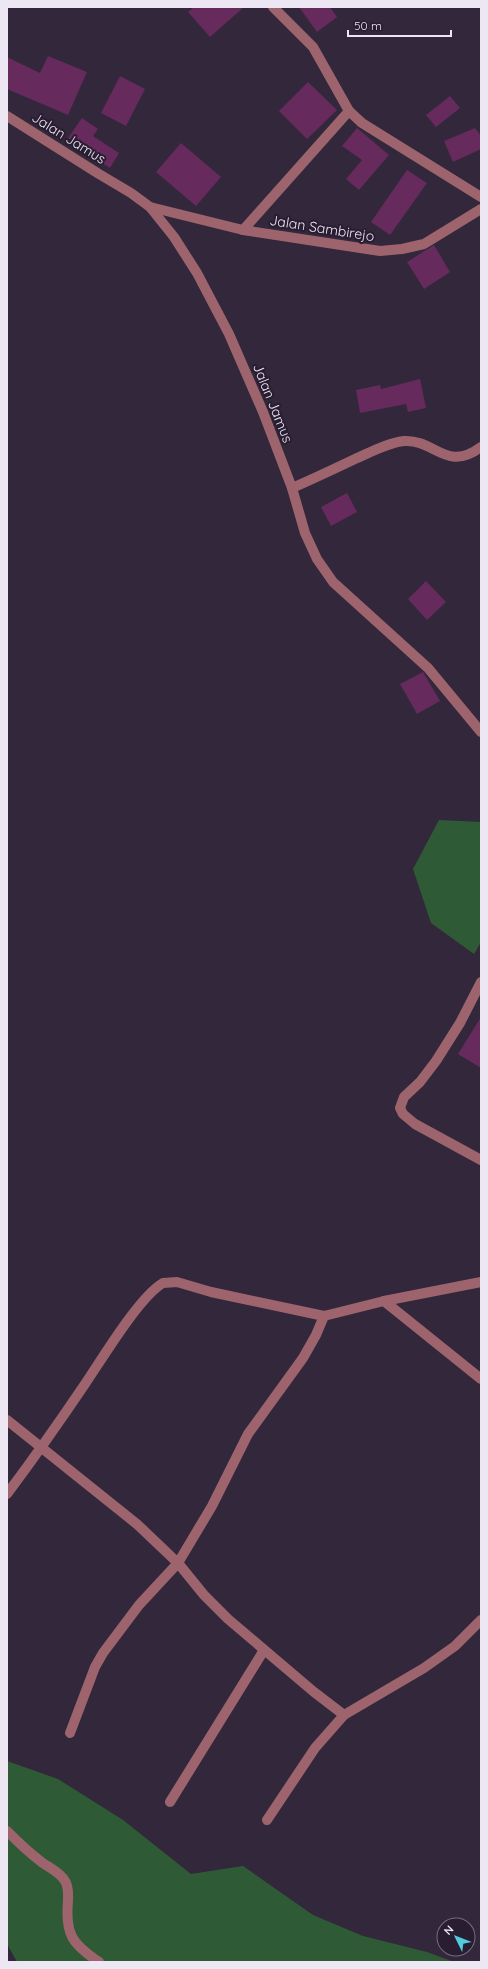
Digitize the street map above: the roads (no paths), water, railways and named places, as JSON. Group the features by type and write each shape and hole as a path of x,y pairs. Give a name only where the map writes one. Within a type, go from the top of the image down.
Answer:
{"street":[{"path":"273,7 313,47 349,111 362,123 481,197"},
{"path":"243,230 349,111"},
{"name":"Jalan Jamus","path":"7,116 131,193 150,207 174,237 197,273 229,334 263,412 292,488 304,533 317,560 333,582 428,668 481,732"},
{"name":"Jalan Sambirejo","path":"150,207 243,230 380,251 402,249 424,244 481,208"},
{"path":"292,488 388,444 406,441 420,444 447,456 460,458 481,447"},
{"path":"481,982 460,1022 436,1061 420,1082 404,1097 400,1108 403,1114 415,1124 481,1160"},
{"path":"7,1494 42,1449 111,1344 139,1307 163,1283 177,1282 211,1292 324,1316 481,1282"},
{"path":"384,1302 481,1379"},
{"path":"70,1733 95,1667 103,1653 139,1605 178,1563 212,1506 248,1434 303,1358 316,1335 324,1316"},
{"path":"7,1420 138,1525 178,1563 204,1595 228,1619 344,1715"},
{"path":"267,1820 315,1748 344,1715 424,1668 455,1646 481,1620"},
{"path":"170,1802 264,1650"},
{"path":"7,1831 26,1850 61,1876 66,1882 68,1890 66,1919 70,1934 80,1947 99,1962"}]}
